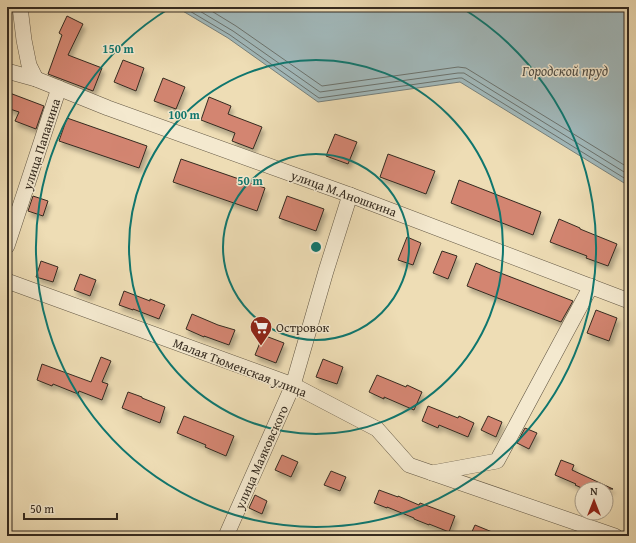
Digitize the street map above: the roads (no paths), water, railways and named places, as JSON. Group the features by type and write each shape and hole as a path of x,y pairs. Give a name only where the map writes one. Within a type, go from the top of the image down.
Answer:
{"street":[{"path":"20,7 29,65 36,79"},
{"name":"улица М.Аношкина","path":"7,71 36,79 108,108 350,195 629,301"},
{"name":"улица Папанина","path":"7,246 59,88"},
{"name":"улица Маяковского","path":"226,536 293,385 350,195"},
{"name":"Малая Тюменская улица","path":"7,281 293,385 377,430 409,465 615,536"},
{"path":"431,473 497,461 591,286"}],"water":[{"name":"Городской пруд","path":"176,7 629,7 629,186 460,82 318,102 228,38"}],"place":[{"name":"Островок","path":"261,346"}]}
